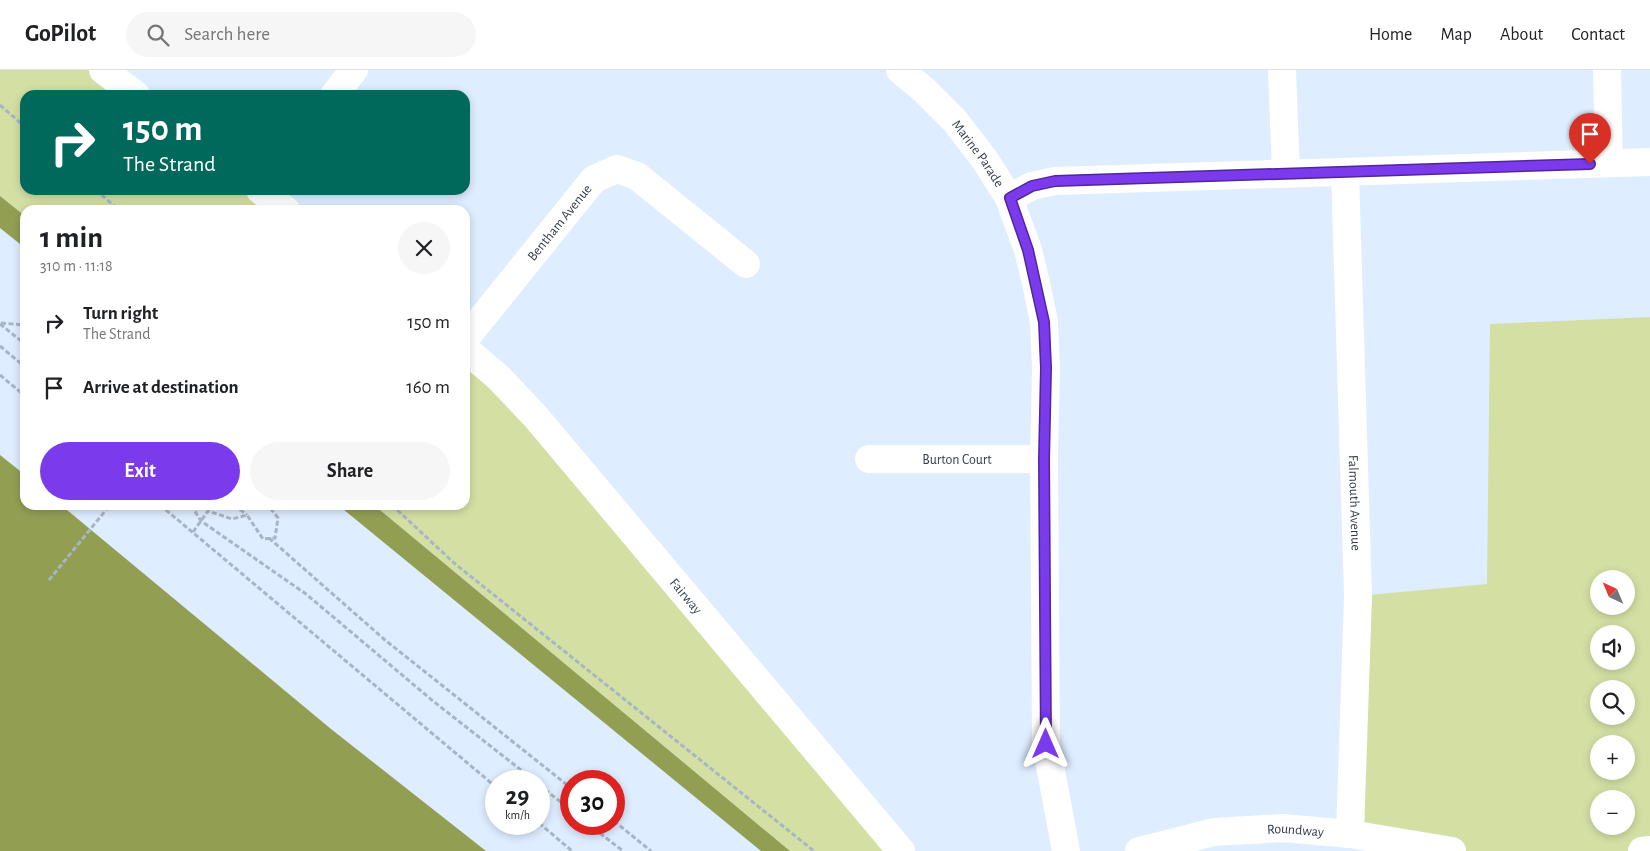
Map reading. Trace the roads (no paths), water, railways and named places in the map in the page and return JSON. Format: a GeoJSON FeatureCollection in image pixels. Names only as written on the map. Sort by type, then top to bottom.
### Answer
{"type":"FeatureCollection","features":[{"type":"Feature","properties":{"kind":"street"},"geometry":{"type":"LineString","coordinates":[[103,70],[129,90]]}},
{"type":"Feature","properties":{"kind":"street"},"geometry":{"type":"LineString","coordinates":[[338,90],[354,70]]}},
{"type":"Feature","properties":{"kind":"street","name":"Marine Parade"},"geometry":{"type":"LineString","coordinates":[[900,70],[924,90],[955,121],[985,160],[1010,198],[1028,250],[1044,322],[1046,368],[1044,459],[1046,744],[1066,851]]}},
{"type":"Feature","properties":{"kind":"street"},"geometry":{"type":"LineString","coordinates":[[1282,70],[1286,174]]}},
{"type":"Feature","properties":{"kind":"street"},"geometry":{"type":"LineString","coordinates":[[1607,70],[1609,163]]}},
{"type":"Feature","properties":{"kind":"street"},"geometry":{"type":"LineString","coordinates":[[1010,198],[1032,186],[1055,181],[1650,162]]}},
{"type":"Feature","properties":{"kind":"street","name":"Bentham Avenue"},"geometry":{"type":"LineString","coordinates":[[470,333],[594,179],[617,169],[637,176],[746,264]]}},
{"type":"Feature","properties":{"kind":"street","name":"Falmouth Avenue"},"geometry":{"type":"LineString","coordinates":[[1345,172],[1358,596],[1350,834]]}},
{"type":"Feature","properties":{"kind":"street"},"geometry":{"type":"LineString","coordinates":[[267,195],[280,205]]}},
{"type":"Feature","properties":{"kind":"street","name":"Fairway"},"geometry":{"type":"LineString","coordinates":[[470,353],[498,377],[535,416],[901,851]]}},
{"type":"Feature","properties":{"kind":"street","name":"Burton Court"},"geometry":{"type":"LineString","coordinates":[[869,459],[1044,459]]}},
{"type":"Feature","properties":{"kind":"street","name":"Roundway"},"geometry":{"type":"LineString","coordinates":[[1139,851],[1214,832],[1283,828],[1350,834],[1452,851]]}},
{"type":"Feature","properties":{"kind":"street"},"geometry":{"type":"LineString","coordinates":[[1642,851],[1650,850]]}}]}
